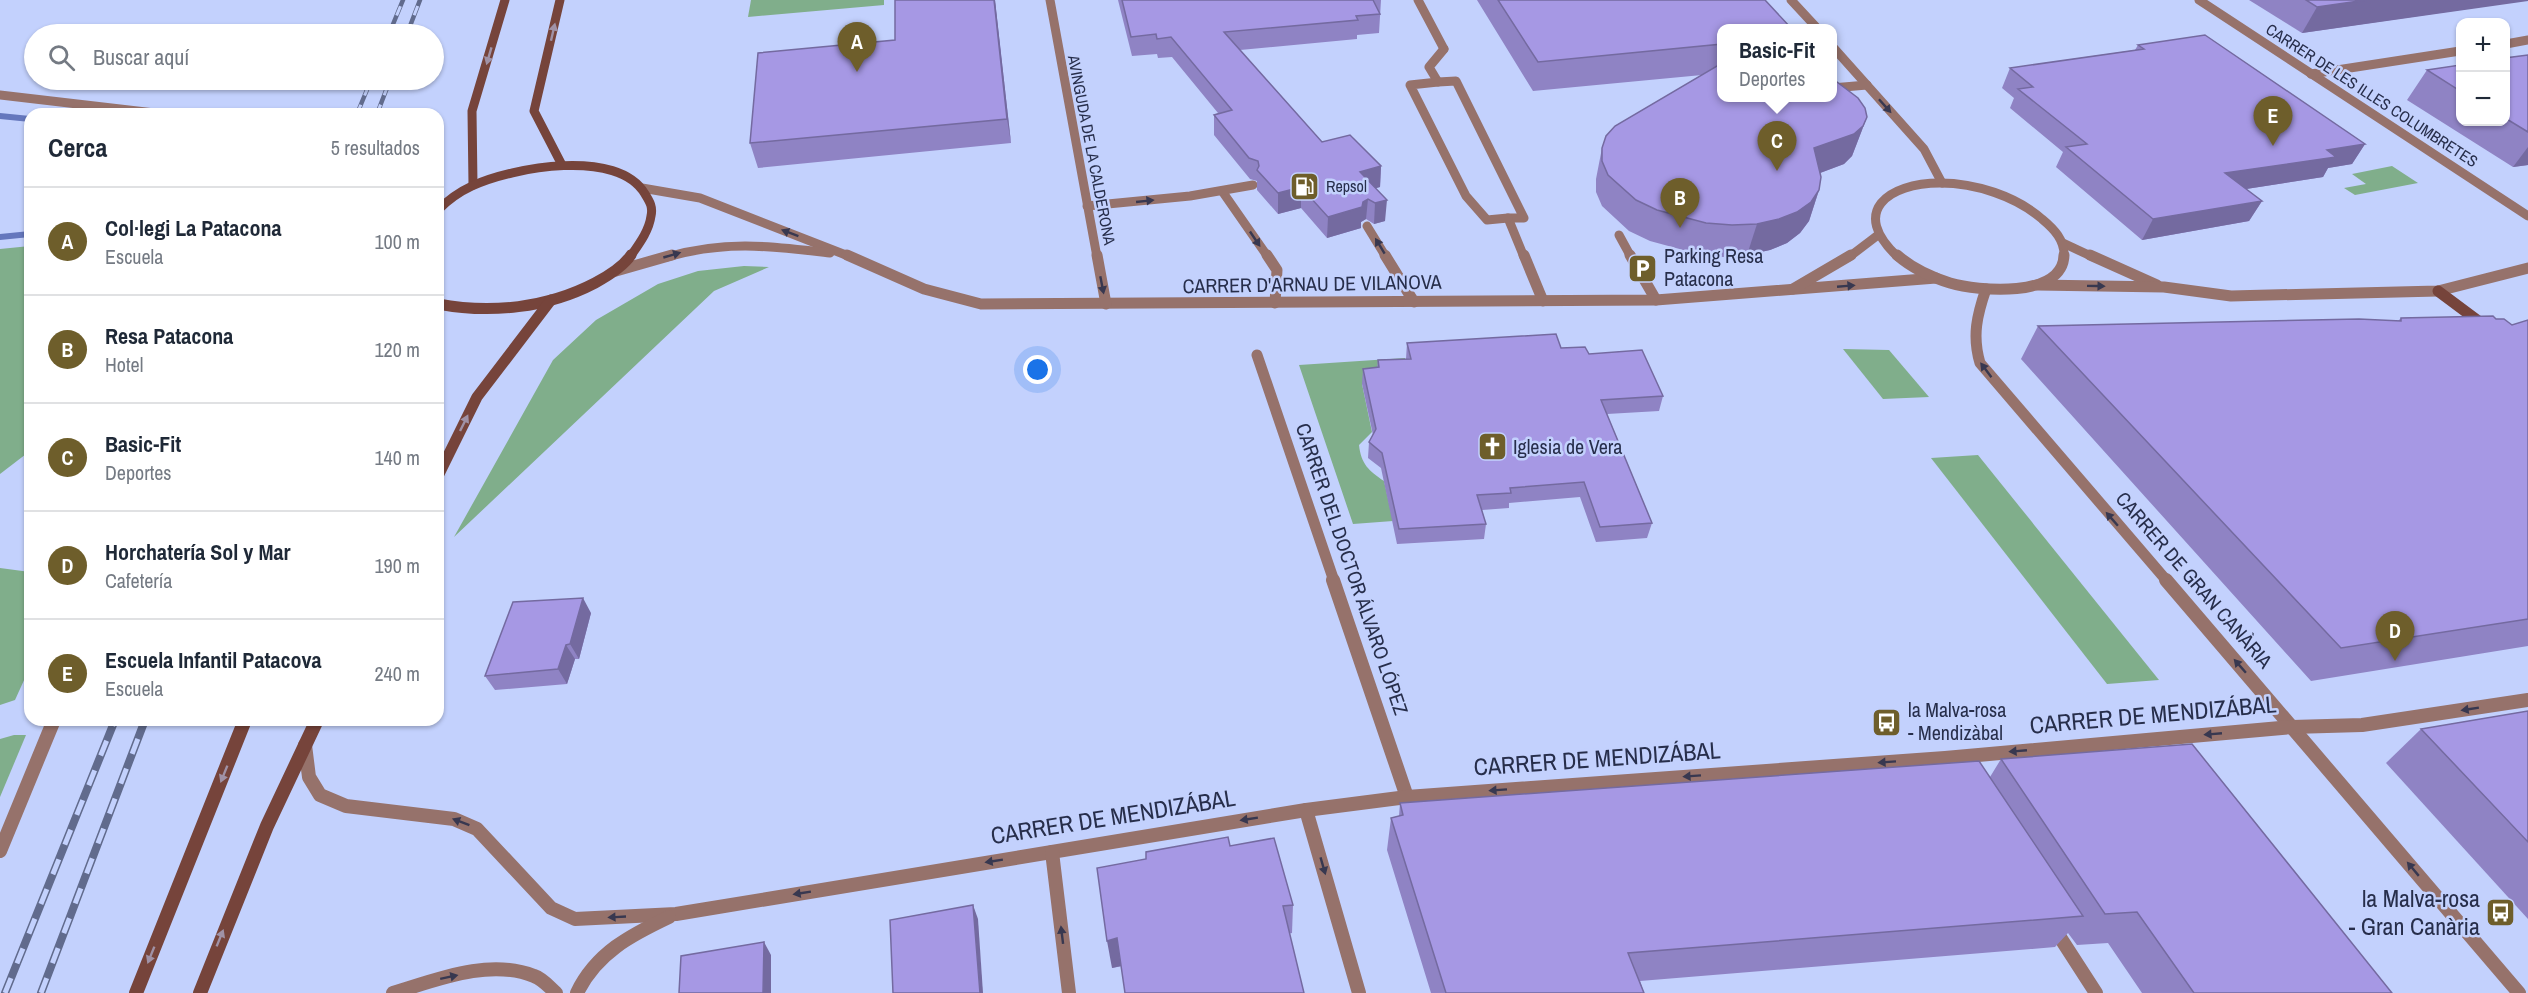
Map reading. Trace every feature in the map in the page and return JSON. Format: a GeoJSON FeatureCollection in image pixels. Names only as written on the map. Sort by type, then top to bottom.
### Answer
{"type":"FeatureCollection","features":[{"type":"Feature","properties":{"kind":"main road"},"geometry":{"type":"LineString","coordinates":[[473,185],[472,111],[505,0]]}},
{"type":"Feature","properties":{"kind":"main road"},"geometry":{"type":"LineString","coordinates":[[560,0],[534,111],[562,165]]}},
{"type":"Feature","properties":{"kind":"main road"},"geometry":{"type":"LineString","coordinates":[[444,206],[473,185],[533,168],[562,165],[606,169],[627,177],[642,188],[651,205],[651,223],[639,247],[616,272],[585,288],[551,300],[511,308],[473,310],[444,305]]}},
{"type":"Feature","properties":{"kind":"main road"},"geometry":{"type":"LineString","coordinates":[[2438,291],[2494,332]]}},
{"type":"Feature","properties":{"kind":"main road"},"geometry":{"type":"LineString","coordinates":[[444,464],[477,397],[551,300]]}},
{"type":"Feature","properties":{"kind":"main road"},"geometry":{"type":"LineString","coordinates":[[136,993],[243,726]]}},
{"type":"Feature","properties":{"kind":"main road"},"geometry":{"type":"LineString","coordinates":[[200,993],[267,826],[314,726]]}},
{"type":"Feature","properties":{"kind":"street","name":"AVINGUDA DE LA CALDERONA"},"geometry":{"type":"LineString","coordinates":[[1050,0],[1106,304]]}},
{"type":"Feature","properties":{"kind":"street"},"geometry":{"type":"LineString","coordinates":[[1418,0],[1444,49],[1429,67],[1438,82]]}},
{"type":"Feature","properties":{"kind":"street"},"geometry":{"type":"LineString","coordinates":[[1791,0],[1813,24]]}},
{"type":"Feature","properties":{"kind":"street","name":"CARRER DE LES ILLES COLUMBRETES"},"geometry":{"type":"LineString","coordinates":[[2199,0],[2528,216]]}},
{"type":"Feature","properties":{"kind":"street"},"geometry":{"type":"LineString","coordinates":[[2510,43],[2528,40]]}},
{"type":"Feature","properties":{"kind":"street"},"geometry":{"type":"LineString","coordinates":[[1837,51],[1924,149],[1942,183]]}},
{"type":"Feature","properties":{"kind":"street"},"geometry":{"type":"LineString","coordinates":[[2311,74],[2456,52]]}},
{"type":"Feature","properties":{"kind":"street"},"geometry":{"type":"LineString","coordinates":[[1456,81],[1524,218],[1487,220],[1466,196],[1410,85],[1438,82],[1456,81]]}},
{"type":"Feature","properties":{"kind":"street"},"geometry":{"type":"LineString","coordinates":[[1837,88],[1867,85]]}},
{"type":"Feature","properties":{"kind":"street"},"geometry":{"type":"LineString","coordinates":[[0,95],[112,108]]}},
{"type":"Feature","properties":{"kind":"street"},"geometry":{"type":"LineString","coordinates":[[2037,285],[2056,274],[2065,260],[2063,243],[2050,225],[2029,208],[2001,195],[1972,187],[1942,183],[1915,185],[1893,192],[1879,203],[1874,218],[1878,235],[1891,251],[1911,266],[1936,278],[1986,289],[2014,289],[2037,285],[2164,287],[2231,296],[2438,291],[2528,268]]}},
{"type":"Feature","properties":{"kind":"street"},"geometry":{"type":"LineString","coordinates":[[1087,206],[1191,196],[1253,185]]}},
{"type":"Feature","properties":{"kind":"street","name":"CARRER D'ARNAU DE VILANOVA"},"geometry":{"type":"LineString","coordinates":[[642,188],[700,198],[845,254],[924,289],[981,304],[1656,300],[1936,278]]}},
{"type":"Feature","properties":{"kind":"street"},"geometry":{"type":"LineString","coordinates":[[1222,190],[1276,270],[1275,303]]}},
{"type":"Feature","properties":{"kind":"street"},"geometry":{"type":"LineString","coordinates":[[1508,218],[1542,302]]}},
{"type":"Feature","properties":{"kind":"street"},"geometry":{"type":"LineString","coordinates":[[1367,226],[1414,302]]}},
{"type":"Feature","properties":{"kind":"street"},"geometry":{"type":"LineString","coordinates":[[1619,235],[1656,300]]}},
{"type":"Feature","properties":{"kind":"street","name":"CARRER D'ARNAU DE VILANOVA"},"geometry":{"type":"LineString","coordinates":[[1788,291],[1843,261],[1878,235]]}},
{"type":"Feature","properties":{"kind":"street"},"geometry":{"type":"LineString","coordinates":[[2063,243],[2164,287]]}},
{"type":"Feature","properties":{"kind":"street","name":"CARRER D'ARNAU DE VILANOVA"},"geometry":{"type":"LineString","coordinates":[[616,272],[690,250],[748,244],[845,254]]}},
{"type":"Feature","properties":{"kind":"street","name":"CARRER DE GRAN CANÀRIA"},"geometry":{"type":"LineString","coordinates":[[1986,289],[1973,328],[1974,345],[1980,363],[2519,993]]}},
{"type":"Feature","properties":{"kind":"street","name":"CARRER DEL DOCTOR ÁLVARO LÓPEZ"},"geometry":{"type":"LineString","coordinates":[[1257,354],[1407,797]]}},
{"type":"Feature","properties":{"kind":"street","name":"CARRER DE MENDIZÁBAL"},"geometry":{"type":"LineString","coordinates":[[305,745],[309,777],[320,795],[346,806],[454,819],[477,829],[551,908],[575,919],[676,914],[1306,810],[1407,797],[1945,758],[2292,727],[2362,725],[2526,702]]}},
{"type":"Feature","properties":{"kind":"street"},"geometry":{"type":"LineString","coordinates":[[0,851],[52,726]]}},
{"type":"Feature","properties":{"kind":"street"},"geometry":{"type":"LineString","coordinates":[[1945,758],[1958,777]]}},
{"type":"Feature","properties":{"kind":"street"},"geometry":{"type":"LineString","coordinates":[[1306,810],[1359,993]]}},
{"type":"Feature","properties":{"kind":"street"},"geometry":{"type":"LineString","coordinates":[[1052,852],[1069,993]]}},
{"type":"Feature","properties":{"kind":"street","name":"CARRER DE MENDIZÁBAL"},"geometry":{"type":"LineString","coordinates":[[577,993],[601,958],[628,937],[676,914]]}},
{"type":"Feature","properties":{"kind":"street"},"geometry":{"type":"LineString","coordinates":[[2046,915],[2096,993]]}},
{"type":"Feature","properties":{"kind":"street"},"geometry":{"type":"LineString","coordinates":[[393,993],[449,976],[508,969],[536,976],[556,993]]}},
{"type":"Feature","properties":{"kind":"green space"},"geometry":{"type":"Polygon","coordinates":[[[751,0],[884,0],[884,5],[748,17],[751,0]]]}},
{"type":"Feature","properties":{"kind":"green space"},"geometry":{"type":"Polygon","coordinates":[[[2392,166],[2418,183],[2355,195],[2344,188],[2366,184],[2352,174],[2392,166]]]}},
{"type":"Feature","properties":{"kind":"green space"},"geometry":{"type":"Polygon","coordinates":[[[24,247],[24,456],[0,474],[0,249],[24,247]]]}},
{"type":"Feature","properties":{"kind":"green space"},"geometry":{"type":"Polygon","coordinates":[[[744,266],[769,267],[714,291],[454,537],[553,360],[596,320],[658,284],[698,271],[744,266]]]}},
{"type":"Feature","properties":{"kind":"green space"},"geometry":{"type":"Polygon","coordinates":[[[1843,349],[1889,350],[1929,397],[1883,399],[1843,349]]]}},
{"type":"Feature","properties":{"kind":"green space"},"geometry":{"type":"Polygon","coordinates":[[[1405,358],[1412,380],[1362,384],[1372,432],[1359,445],[1360,452],[1367,466],[1384,481],[1393,521],[1353,524],[1299,365],[1405,358]]]}},
{"type":"Feature","properties":{"kind":"green space"},"geometry":{"type":"Polygon","coordinates":[[[1978,455],[2159,680],[2107,684],[1931,458],[1978,455]]]}},
{"type":"Feature","properties":{"kind":"green space"},"geometry":{"type":"Polygon","coordinates":[[[0,568],[24,571],[24,680],[15,700],[0,705],[0,568]]]}},
{"type":"Feature","properties":{"kind":"green space"},"geometry":{"type":"Polygon","coordinates":[[[14,735],[26,735],[0,797],[0,739],[14,735]]]}},
{"type":"Feature","properties":{"kind":"building"},"geometry":{"type":"Polygon","coordinates":[[[895,0],[994,0],[1007,119],[750,143],[758,53],[895,40],[895,0]]]}},
{"type":"Feature","properties":{"kind":"building"},"geometry":{"type":"Polygon","coordinates":[[[1122,0],[1373,0],[1380,14],[1356,16],[1358,20],[1224,32],[1322,142],[1350,135],[1381,166],[1360,172],[1387,200],[1375,203],[1368,199],[1363,202],[1362,207],[1328,217],[1301,187],[1278,193],[1257,170],[1258,161],[1249,158],[1214,115],[1232,110],[1171,37],[1157,39],[1156,34],[1131,37],[1122,0]]]}},
{"type":"Feature","properties":{"kind":"building"},"geometry":{"type":"Polygon","coordinates":[[[1498,0],[1765,0],[1787,24],[1717,24],[1717,44],[1538,62],[1498,0]]]}},
{"type":"Feature","properties":{"kind":"building"},"geometry":{"type":"Polygon","coordinates":[[[2306,0],[2366,0],[2317,7],[2306,0]]]}},
{"type":"Feature","properties":{"kind":"building"},"geometry":{"type":"Polygon","coordinates":[[[2205,35],[2365,144],[2327,150],[2336,157],[2225,173],[2262,201],[2153,219],[2066,147],[2087,144],[2018,89],[2033,87],[2010,68],[2144,49],[2138,45],[2205,35]]]}},
{"type":"Feature","properties":{"kind":"building"},"geometry":{"type":"Polygon","coordinates":[[[2528,55],[2528,132],[2510,121],[2510,57],[2528,55]]]}},
{"type":"Feature","properties":{"kind":"building"},"geometry":{"type":"Polygon","coordinates":[[[1717,66],[1717,102],[1837,102],[1837,82],[1858,98],[1865,108],[1867,117],[1863,126],[1854,134],[1814,148],[1821,177],[1819,190],[1811,202],[1797,212],[1779,219],[1757,224],[1732,225],[1706,223],[1657,210],[1636,200],[1608,175],[1602,161],[1602,148],[1606,136],[1615,126],[1717,66]]]}},
{"type":"Feature","properties":{"kind":"building"},"geometry":{"type":"Polygon","coordinates":[[[2456,66],[2456,88],[2427,70],[2456,66]]]}},
{"type":"Feature","properties":{"kind":"building"},"geometry":{"type":"Polygon","coordinates":[[[2493,316],[2496,319],[2504,319],[2512,325],[2528,320],[2528,619],[2341,648],[2038,326],[2359,319],[2401,321],[2401,318],[2493,316]]]}},
{"type":"Feature","properties":{"kind":"building","name":"Iglesia de Vera"},"geometry":{"type":"Polygon","coordinates":[[[1556,334],[1561,348],[1585,347],[1589,354],[1642,350],[1663,396],[1601,400],[1652,523],[1600,527],[1584,482],[1510,488],[1511,493],[1477,495],[1486,524],[1399,529],[1382,453],[1369,442],[1376,429],[1363,369],[1379,367],[1378,360],[1411,359],[1407,343],[1556,334]]]}},
{"type":"Feature","properties":{"kind":"building"},"geometry":{"type":"Polygon","coordinates":[[[583,598],[570,644],[566,645],[558,669],[485,676],[513,602],[583,598]]]}},
{"type":"Feature","properties":{"kind":"building"},"geometry":{"type":"Polygon","coordinates":[[[2528,711],[2528,842],[2421,729],[2528,711]]]}},
{"type":"Feature","properties":{"kind":"building"},"geometry":{"type":"Polygon","coordinates":[[[2192,744],[2392,993],[2194,993],[2137,912],[2105,914],[2001,759],[2192,744]]]}},
{"type":"Feature","properties":{"kind":"building"},"geometry":{"type":"Polygon","coordinates":[[[1979,761],[2083,916],[1628,953],[1644,993],[1446,993],[1391,818],[1403,815],[1400,803],[1979,761]]]}},
{"type":"Feature","properties":{"kind":"building"},"geometry":{"type":"Polygon","coordinates":[[[1228,837],[1230,846],[1274,838],[1293,905],[1283,906],[1304,993],[1125,993],[1117,938],[1107,941],[1097,868],[1146,859],[1146,852],[1228,837]]]}},
{"type":"Feature","properties":{"kind":"building"},"geometry":{"type":"Polygon","coordinates":[[[973,905],[980,993],[893,993],[890,920],[973,905]]]}},
{"type":"Feature","properties":{"kind":"building"},"geometry":{"type":"Polygon","coordinates":[[[764,942],[763,993],[679,993],[681,956],[764,942]]]}},
{"type":"Feature","properties":{"kind":"waterway"},"geometry":{"type":"LineString","coordinates":[[0,116],[24,118]]}},
{"type":"Feature","properties":{"kind":"waterway"},"geometry":{"type":"LineString","coordinates":[[0,237],[24,235]]}},
{"type":"Feature","properties":{"kind":"railway"},"geometry":{"type":"LineString","coordinates":[[393,24],[403,0]]}},
{"type":"Feature","properties":{"kind":"railway"},"geometry":{"type":"LineString","coordinates":[[411,24],[420,0]]}},
{"type":"Feature","properties":{"kind":"railway"},"geometry":{"type":"LineString","coordinates":[[359,108],[367,90]]}},
{"type":"Feature","properties":{"kind":"railway"},"geometry":{"type":"LineString","coordinates":[[379,108],[386,90]]}},
{"type":"Feature","properties":{"kind":"railway"},"geometry":{"type":"LineString","coordinates":[[5,993],[113,726]]}},
{"type":"Feature","properties":{"kind":"railway"},"geometry":{"type":"LineString","coordinates":[[41,993],[143,726]]}},
{"type":"Feature","properties":{"kind":"place","name":"Col·legi La Patacona"},"geometry":{"type":"Point","coordinates":[857,72]}},
{"type":"Feature","properties":{"kind":"place","name":"Escuela Infantil Patacova"},"geometry":{"type":"Point","coordinates":[2273,146]}},
{"type":"Feature","properties":{"kind":"place","name":"Basic-Fit"},"geometry":{"type":"Point","coordinates":[1777,171]}},
{"type":"Feature","properties":{"kind":"place","name":"Repsol"},"geometry":{"type":"Point","coordinates":[1305,186]}},
{"type":"Feature","properties":{"kind":"place","name":"Resa Patacona"},"geometry":{"type":"Point","coordinates":[1680,228]}},
{"type":"Feature","properties":{"kind":"place","name":"Parking Resa Patacona"},"geometry":{"type":"Point","coordinates":[1643,268]}},
{"type":"Feature","properties":{"kind":"place","name":"Iglesia de Vera"},"geometry":{"type":"Point","coordinates":[1492,447]}},
{"type":"Feature","properties":{"kind":"place","name":"Horchatería Sol y Mar"},"geometry":{"type":"Point","coordinates":[2395,661]}},
{"type":"Feature","properties":{"kind":"place","name":"la Malva-rosa - Mendizàbal"},"geometry":{"type":"Point","coordinates":[1887,722]}},
{"type":"Feature","properties":{"kind":"place","name":"la Malva-rosa - Gran Canària"},"geometry":{"type":"Point","coordinates":[2501,913]}}]}
